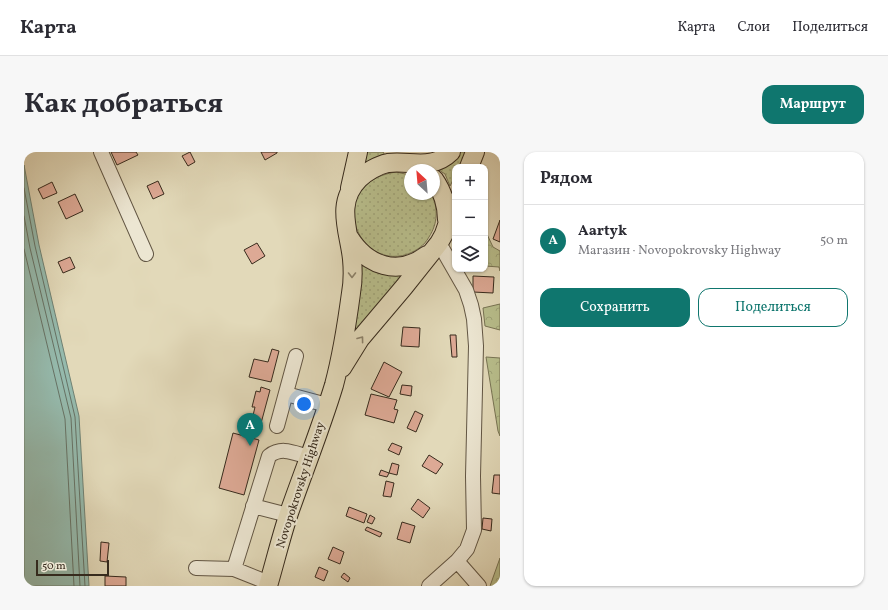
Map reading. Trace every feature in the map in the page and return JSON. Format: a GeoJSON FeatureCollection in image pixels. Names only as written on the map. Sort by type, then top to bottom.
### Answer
{"type":"FeatureCollection","features":[{"type":"Feature","properties":{"kind":"main road"},"geometry":{"type":"LineString","coordinates":[[334,384],[345,335],[352,290],[352,260],[345,223],[345,208],[355,172],[358,152]]}},
{"type":"Feature","properties":{"kind":"main road"},"geometry":{"type":"LineString","coordinates":[[390,152],[410,164]]}},
{"type":"Feature","properties":{"kind":"main road"},"geometry":{"type":"LineString","coordinates":[[427,164],[437,161],[451,152]]}},
{"type":"Feature","properties":{"kind":"main road"},"geometry":{"type":"LineString","coordinates":[[470,164],[475,152]]}},
{"type":"Feature","properties":{"kind":"main road"},"geometry":{"type":"LineString","coordinates":[[349,194],[359,179],[373,169],[387,163],[404,165]]}},
{"type":"Feature","properties":{"kind":"main road"},"geometry":{"type":"LineString","coordinates":[[440,190],[447,207],[447,223]]}},
{"type":"Feature","properties":{"kind":"main road"},"geometry":{"type":"LineString","coordinates":[[334,384],[346,360],[360,339],[435,248],[444,234],[452,210]]}},
{"type":"Feature","properties":{"kind":"main road"},"geometry":{"type":"LineString","coordinates":[[345,223],[349,236],[356,248],[367,258],[379,264],[393,267],[407,265],[420,260],[435,248]]}},
{"type":"Feature","properties":{"kind":"main road","name":"Novopokrovsky Highway"},"geometry":{"type":"LineString","coordinates":[[269,585],[288,515],[334,384]]}},
{"type":"Feature","properties":{"kind":"street"},"geometry":{"type":"LineString","coordinates":[[101,152],[146,254]]}},
{"type":"Feature","properties":{"kind":"street"},"geometry":{"type":"LineString","coordinates":[[428,586],[457,561],[467,549],[474,530],[473,476],[476,346],[474,319],[472,305],[466,290],[435,248]]}},
{"type":"Feature","properties":{"kind":"street"},"geometry":{"type":"LineString","coordinates":[[277,426],[296,356]]}},
{"type":"Feature","properties":{"kind":"street"},"geometry":{"type":"LineString","coordinates":[[286,394],[327,405]]}},
{"type":"Feature","properties":{"kind":"street"},"geometry":{"type":"LineString","coordinates":[[234,569],[269,456],[276,451],[283,450],[309,457]]}},
{"type":"Feature","properties":{"kind":"street"},"geometry":{"type":"LineString","coordinates":[[253,506],[288,515]]}},
{"type":"Feature","properties":{"kind":"street"},"geometry":{"type":"LineString","coordinates":[[457,561],[479,586]]}},
{"type":"Feature","properties":{"kind":"street"},"geometry":{"type":"LineString","coordinates":[[196,568],[234,569],[269,585]]}},
{"type":"Feature","properties":{"kind":"green space"},"geometry":{"type":"Polygon","coordinates":[[[360,152],[383,152],[386,157],[370,160],[358,169],[360,152]]]}},
{"type":"Feature","properties":{"kind":"green space"},"geometry":{"type":"Polygon","coordinates":[[[452,152],[468,152],[462,164],[452,164],[452,182],[450,186],[445,174],[440,171],[440,164],[452,152]]]}},
{"type":"Feature","properties":{"kind":"green space"},"geometry":{"type":"Polygon","coordinates":[[[396,172],[404,174],[404,200],[434,200],[436,211],[434,226],[432,232],[423,245],[408,254],[390,256],[374,250],[362,239],[355,224],[354,208],[360,192],[373,179],[396,172]]]}},
{"type":"Feature","properties":{"kind":"green space"},"geometry":{"type":"Polygon","coordinates":[[[488,236],[493,247],[500,251],[500,271],[499,267],[488,266],[488,236]]]}},
{"type":"Feature","properties":{"kind":"green space"},"geometry":{"type":"Polygon","coordinates":[[[351,252],[411,269],[347,349],[351,252]]]}},
{"type":"Feature","properties":{"kind":"green space"},"geometry":{"type":"Polygon","coordinates":[[[500,304],[500,330],[485,326],[483,308],[500,304]]]}},
{"type":"Feature","properties":{"kind":"green space"},"geometry":{"type":"Polygon","coordinates":[[[486,357],[500,358],[500,436],[498,431],[486,357]]]}},
{"type":"Feature","properties":{"kind":"green space"},"geometry":{"type":"Polygon","coordinates":[[[500,558],[500,586],[490,586],[500,558]]]}},
{"type":"Feature","properties":{"kind":"water"},"geometry":{"type":"Polygon","coordinates":[[[24,165],[39,245],[79,416],[89,586],[24,586],[24,165]]]}},
{"type":"Feature","properties":{"kind":"building"},"geometry":{"type":"Polygon","coordinates":[[[111,152],[136,152],[138,155],[117,165],[111,152]]]}},
{"type":"Feature","properties":{"kind":"building"},"geometry":{"type":"Polygon","coordinates":[[[190,152],[195,162],[188,166],[182,156],[190,152]]]}},
{"type":"Feature","properties":{"kind":"building"},"geometry":{"type":"Polygon","coordinates":[[[261,152],[277,152],[277,153],[265,160],[261,152]]]}},
{"type":"Feature","properties":{"kind":"building"},"geometry":{"type":"Polygon","coordinates":[[[158,181],[164,194],[153,199],[147,186],[158,181]]]}},
{"type":"Feature","properties":{"kind":"building"},"geometry":{"type":"Polygon","coordinates":[[[52,182],[57,193],[43,199],[38,189],[52,182]]]}},
{"type":"Feature","properties":{"kind":"building"},"geometry":{"type":"Polygon","coordinates":[[[75,194],[83,211],[66,219],[58,202],[75,194]]]}},
{"type":"Feature","properties":{"kind":"building"},"geometry":{"type":"Polygon","coordinates":[[[500,220],[500,242],[493,239],[500,220]]]}},
{"type":"Feature","properties":{"kind":"building"},"geometry":{"type":"Polygon","coordinates":[[[257,243],[265,256],[252,264],[244,250],[257,243]]]}},
{"type":"Feature","properties":{"kind":"building"},"geometry":{"type":"Polygon","coordinates":[[[70,257],[75,268],[63,273],[58,262],[70,257]]]}},
{"type":"Feature","properties":{"kind":"building"},"geometry":{"type":"Polygon","coordinates":[[[473,276],[494,277],[493,293],[473,292],[473,276]]]}},
{"type":"Feature","properties":{"kind":"building"},"geometry":{"type":"Polygon","coordinates":[[[403,327],[420,328],[419,347],[401,346],[403,327]]]}},
{"type":"Feature","properties":{"kind":"building"},"geometry":{"type":"Polygon","coordinates":[[[450,335],[456,335],[457,357],[452,357],[450,335]]]}},
{"type":"Feature","properties":{"kind":"building"},"geometry":{"type":"Polygon","coordinates":[[[272,349],[279,351],[271,382],[249,377],[254,359],[268,362],[272,349]]]}},
{"type":"Feature","properties":{"kind":"building"},"geometry":{"type":"Polygon","coordinates":[[[384,362],[402,372],[389,397],[371,389],[384,362]]]}},
{"type":"Feature","properties":{"kind":"building"},"geometry":{"type":"Polygon","coordinates":[[[402,385],[412,386],[411,396],[400,394],[402,385]]]}},
{"type":"Feature","properties":{"kind":"building"},"geometry":{"type":"Polygon","coordinates":[[[261,387],[270,390],[260,427],[251,424],[255,407],[252,407],[256,391],[260,392],[261,387]]]}},
{"type":"Feature","properties":{"kind":"building"},"geometry":{"type":"Polygon","coordinates":[[[371,394],[397,400],[394,409],[398,410],[394,423],[365,415],[371,394]]]}},
{"type":"Feature","properties":{"kind":"building"},"geometry":{"type":"Polygon","coordinates":[[[415,411],[423,415],[416,432],[407,428],[415,411]]]}},
{"type":"Feature","properties":{"kind":"building"},"geometry":{"type":"Polygon","coordinates":[[[233,433],[259,440],[244,495],[219,488],[233,433]]]}},
{"type":"Feature","properties":{"kind":"building"},"geometry":{"type":"Polygon","coordinates":[[[392,443],[402,447],[399,455],[388,450],[392,443]]]}},
{"type":"Feature","properties":{"kind":"building"},"geometry":{"type":"Polygon","coordinates":[[[429,455],[443,464],[436,474],[422,466],[429,455]]]}},
{"type":"Feature","properties":{"kind":"building"},"geometry":{"type":"Polygon","coordinates":[[[392,463],[399,465],[397,475],[389,473],[392,463]]]}},
{"type":"Feature","properties":{"kind":"building"},"geometry":{"type":"Polygon","coordinates":[[[381,470],[389,473],[387,477],[379,475],[381,470]]]}},
{"type":"Feature","properties":{"kind":"building"},"geometry":{"type":"Polygon","coordinates":[[[494,475],[500,475],[500,494],[492,493],[494,475]]]}},
{"type":"Feature","properties":{"kind":"building"},"geometry":{"type":"Polygon","coordinates":[[[386,481],[394,483],[391,497],[383,496],[386,481]]]}},
{"type":"Feature","properties":{"kind":"building"},"geometry":{"type":"Polygon","coordinates":[[[418,499],[430,508],[423,518],[411,509],[418,499]]]}},
{"type":"Feature","properties":{"kind":"building"},"geometry":{"type":"Polygon","coordinates":[[[349,507],[367,514],[364,523],[346,516],[349,507]]]}},
{"type":"Feature","properties":{"kind":"building"},"geometry":{"type":"Polygon","coordinates":[[[370,515],[375,518],[372,524],[367,522],[370,515]]]}},
{"type":"Feature","properties":{"kind":"building"},"geometry":{"type":"Polygon","coordinates":[[[483,518],[492,519],[491,531],[482,529],[483,518]]]}},
{"type":"Feature","properties":{"kind":"building"},"geometry":{"type":"Polygon","coordinates":[[[402,522],[415,526],[410,543],[397,539],[402,522]]]}},
{"type":"Feature","properties":{"kind":"building"},"geometry":{"type":"Polygon","coordinates":[[[367,527],[382,533],[380,537],[365,530],[367,527]]]}},
{"type":"Feature","properties":{"kind":"building"},"geometry":{"type":"Polygon","coordinates":[[[101,542],[109,543],[107,562],[100,561],[101,542]]]}},
{"type":"Feature","properties":{"kind":"building"},"geometry":{"type":"Polygon","coordinates":[[[333,547],[344,552],[340,564],[328,559],[333,547]]]}},
{"type":"Feature","properties":{"kind":"building"},"geometry":{"type":"Polygon","coordinates":[[[319,567],[328,571],[324,581],[315,577],[319,567]]]}},
{"type":"Feature","properties":{"kind":"building"},"geometry":{"type":"Polygon","coordinates":[[[344,573],[350,578],[348,582],[341,577],[344,573]]]}},
{"type":"Feature","properties":{"kind":"building"},"geometry":{"type":"Polygon","coordinates":[[[105,576],[126,577],[126,586],[105,586],[105,576]]]}},
{"type":"Feature","properties":{"kind":"place","name":"Aartyk"},"geometry":{"type":"Point","coordinates":[250,446]}}]}
